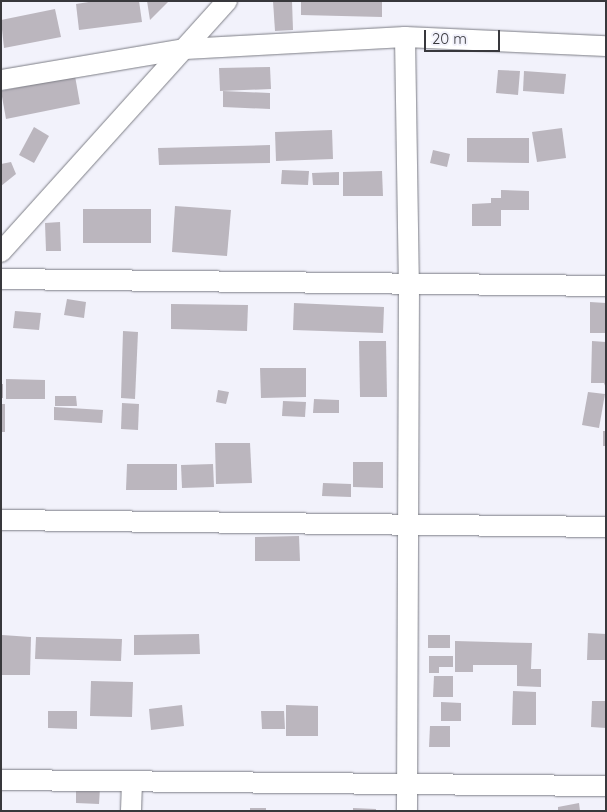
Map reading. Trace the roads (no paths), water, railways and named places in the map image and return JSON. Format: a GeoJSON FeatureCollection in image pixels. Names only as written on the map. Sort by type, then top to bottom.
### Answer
{"type":"FeatureCollection","features":[{"type":"Feature","properties":{"kind":"street"},"geometry":{"type":"LineString","coordinates":[[1,252],[185,49],[226,1]]}},
{"type":"Feature","properties":{"kind":"street"},"geometry":{"type":"LineString","coordinates":[[405,37],[409,284],[407,811]]}},
{"type":"Feature","properties":{"kind":"street"},"geometry":{"type":"LineString","coordinates":[[1,80],[185,49],[405,37],[606,46]]}},
{"type":"Feature","properties":{"kind":"street"},"geometry":{"type":"LineString","coordinates":[[1,279],[606,286]]}},
{"type":"Feature","properties":{"kind":"street"},"geometry":{"type":"LineString","coordinates":[[1,520],[606,527]]}},
{"type":"Feature","properties":{"kind":"street"},"geometry":{"type":"LineString","coordinates":[[1,780],[606,786]]}},
{"type":"Feature","properties":{"kind":"street"},"geometry":{"type":"LineString","coordinates":[[131,811],[132,782]]}}]}
